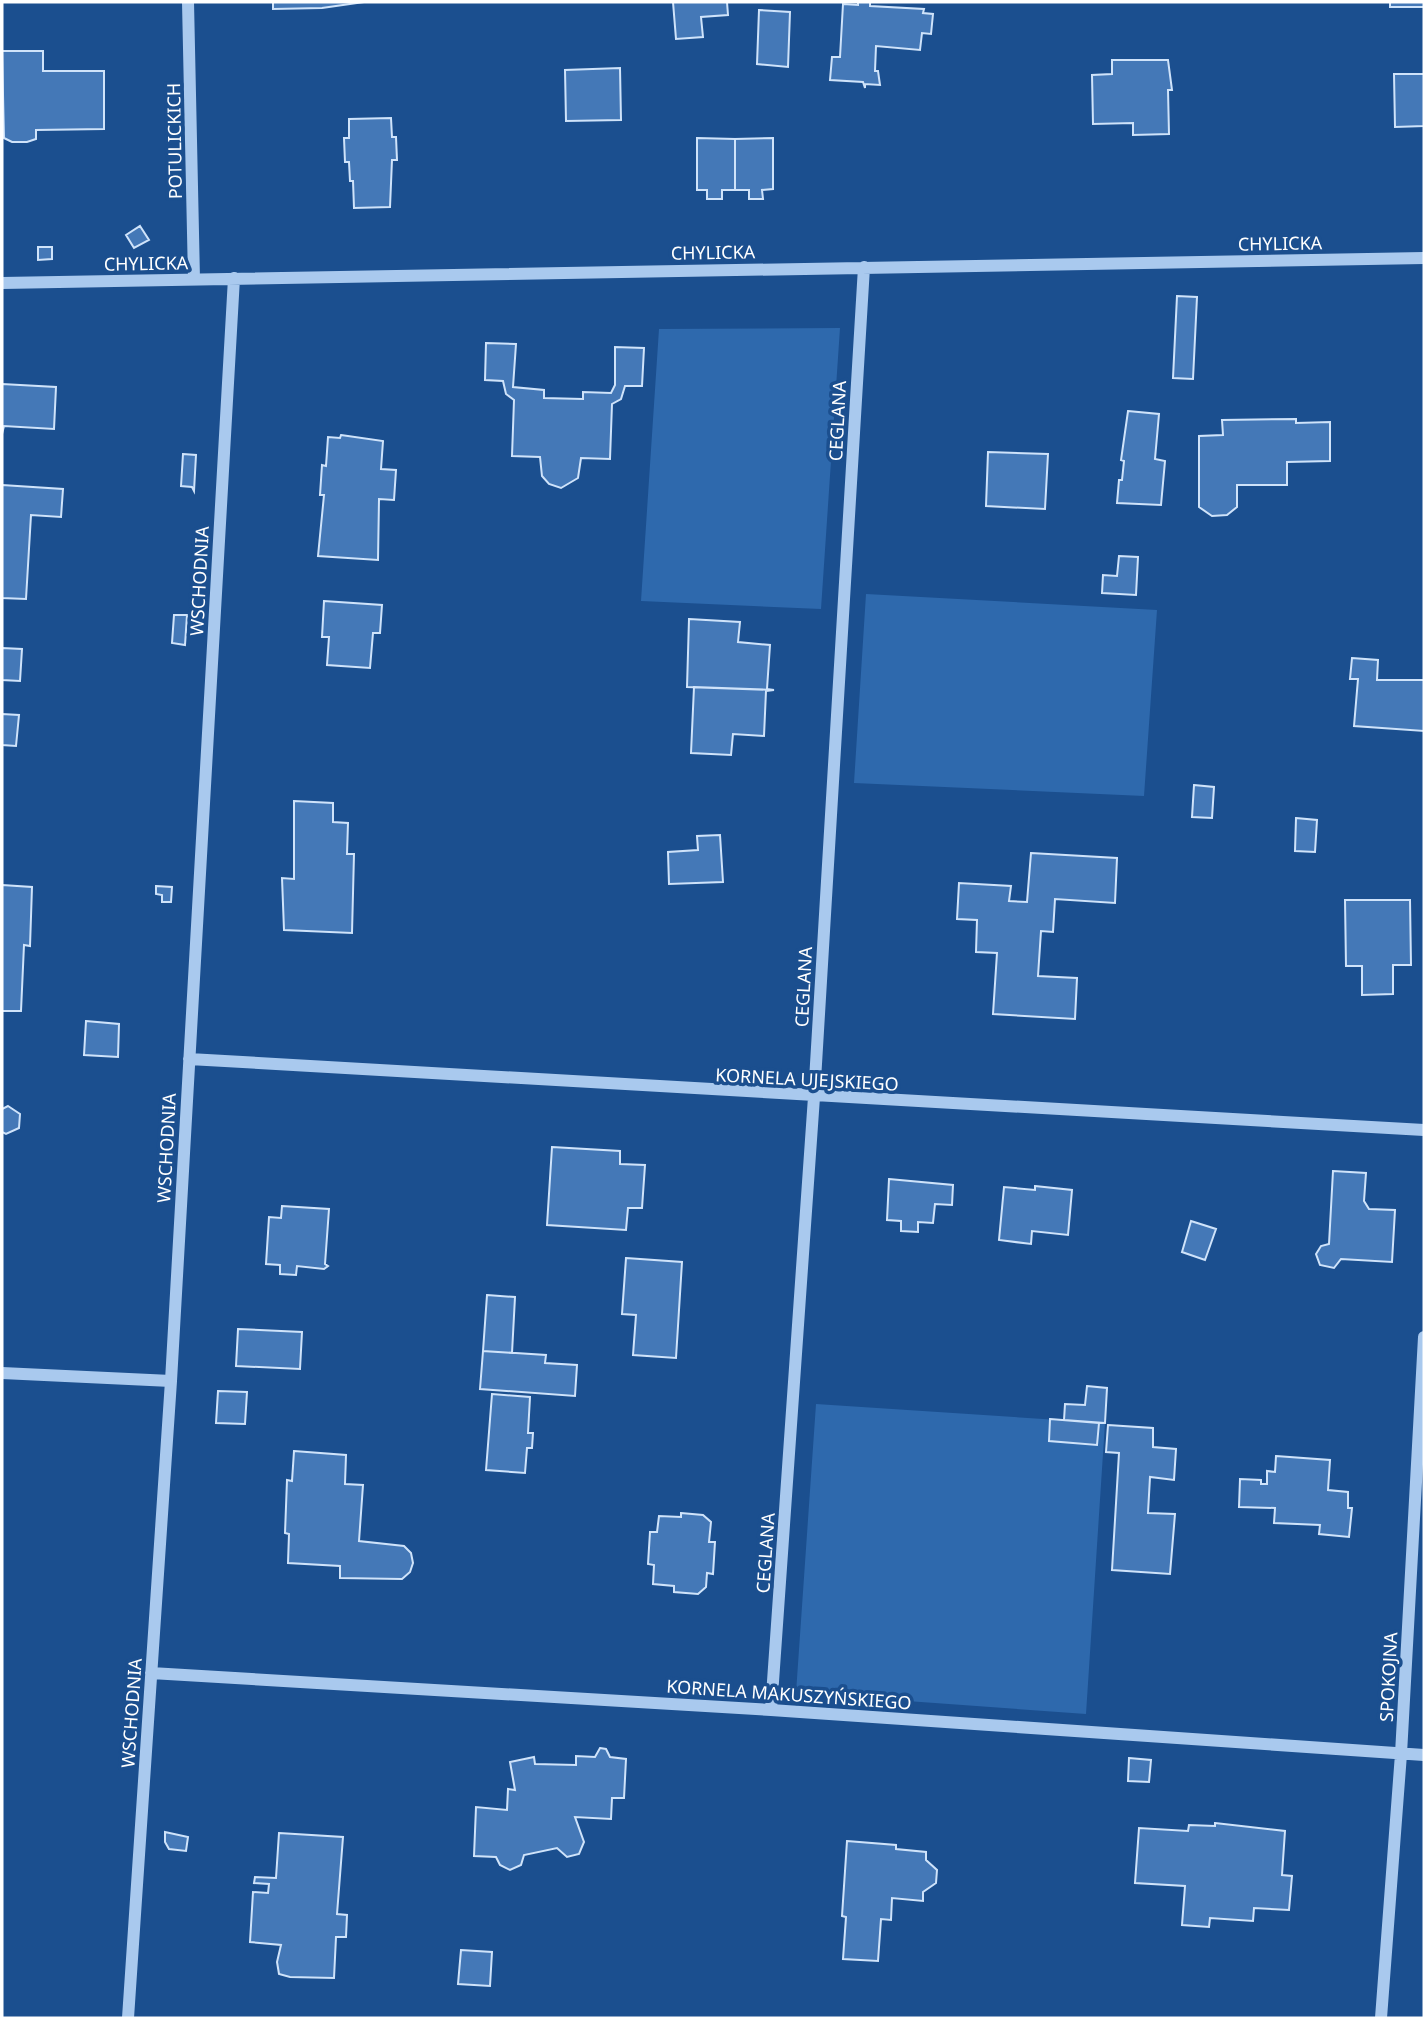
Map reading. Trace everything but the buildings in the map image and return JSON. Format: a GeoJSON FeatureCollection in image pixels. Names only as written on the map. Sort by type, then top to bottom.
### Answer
{"type":"FeatureCollection","features":[{"type":"Feature","properties":{"kind":"street","name":"POTULICKICH"},"geometry":{"type":"LineString","coordinates":[[188,2],[194,279]]}},
{"type":"Feature","properties":{"kind":"street","name":"CHYLICKA"},"geometry":{"type":"LineString","coordinates":[[2,283],[1424,258]]}},
{"type":"Feature","properties":{"kind":"street","name":"CEGLANA"},"geometry":{"type":"LineString","coordinates":[[771,1710],[814,1097],[864,267]]}},
{"type":"Feature","properties":{"kind":"street","name":"WSCHODNIA"},"geometry":{"type":"LineString","coordinates":[[128,2018],[171,1381],[234,278]]}},
{"type":"Feature","properties":{"kind":"street","name":"KORNELA UJEJSKIEGO"},"geometry":{"type":"LineString","coordinates":[[188,1059],[1424,1130]]}},
{"type":"Feature","properties":{"kind":"street","name":"SPOKOJNA"},"geometry":{"type":"LineString","coordinates":[[1381,2018],[1401,1754],[1424,1337]]}},
{"type":"Feature","properties":{"kind":"street"},"geometry":{"type":"LineString","coordinates":[[2,1373],[171,1381]]}},
{"type":"Feature","properties":{"kind":"street","name":"KORNELA MAKUSZYŃSKIEGO"},"geometry":{"type":"LineString","coordinates":[[151,1673],[771,1710],[1424,1755]]}},
{"type":"Feature","properties":{"kind":"shaded area"},"geometry":{"type":"Polygon","coordinates":[[[840,328],[821,609],[641,601],[659,329],[840,328]]]}},
{"type":"Feature","properties":{"kind":"shaded area"},"geometry":{"type":"Polygon","coordinates":[[[866,594],[1157,610],[1144,796],[854,783],[866,594]]]}},
{"type":"Feature","properties":{"kind":"shaded area"},"geometry":{"type":"Polygon","coordinates":[[[816,1404],[1105,1423],[1086,1714],[796,1693],[816,1404]]]}}]}
